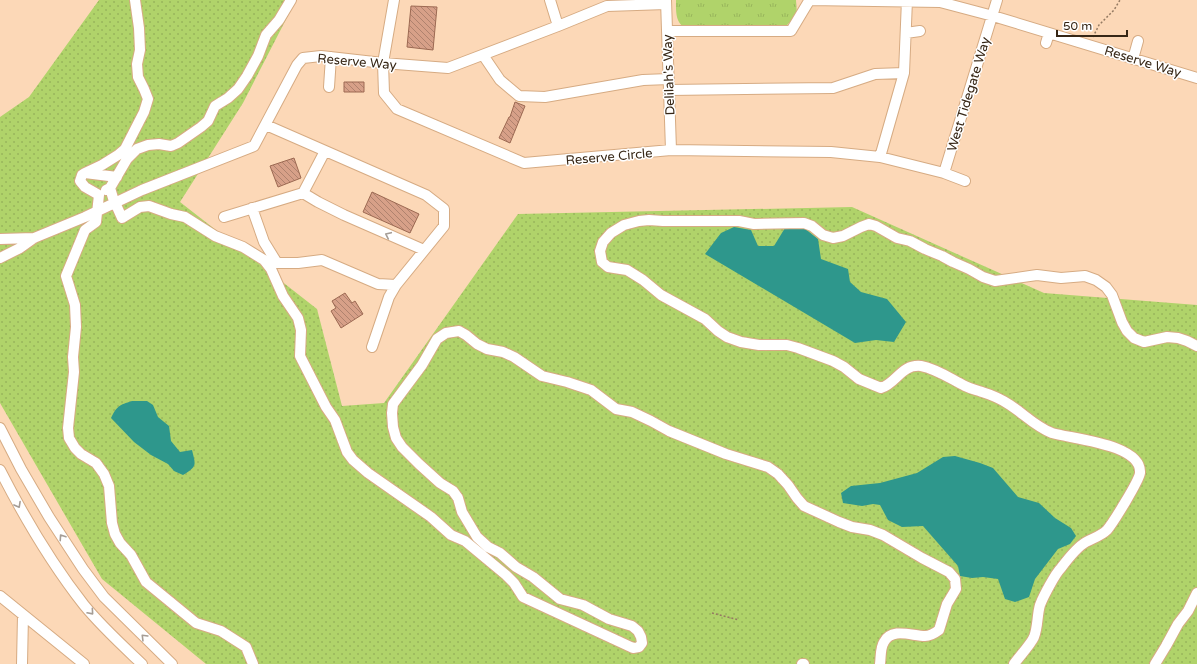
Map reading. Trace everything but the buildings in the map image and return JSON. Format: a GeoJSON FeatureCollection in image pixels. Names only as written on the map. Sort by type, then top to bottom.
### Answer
{"type":"FeatureCollection","features":[{"type":"Feature","properties":{"kind":"street"},"geometry":{"type":"LineString","coordinates":[[99,195],[85,187],[80,181],[82,175],[102,165],[125,149],[144,112],[148,99],[138,77],[137,64],[140,50],[140,36],[135,0]]}},
{"type":"Feature","properties":{"kind":"street"},"geometry":{"type":"LineString","coordinates":[[99,195],[110,188],[127,159],[137,149],[148,145],[159,144],[171,146],[178,143],[201,127],[208,120],[215,106],[228,98],[241,85],[258,56],[266,35],[279,20],[291,0]]}},
{"type":"Feature","properties":{"kind":"street","name":"Reserve Circle"},"geometry":{"type":"LineString","coordinates":[[394,0],[384,63],[384,93],[397,109],[524,163],[671,150],[831,152],[880,157],[944,173],[965,181]]}},
{"type":"Feature","properties":{"kind":"street"},"geometry":{"type":"LineString","coordinates":[[550,0],[558,26]]}},
{"type":"Feature","properties":{"kind":"street"},"geometry":{"type":"LineString","coordinates":[[667,31],[791,31],[809,0]]}},
{"type":"Feature","properties":{"kind":"street","name":"Reserve Way"},"geometry":{"type":"LineString","coordinates":[[809,0],[940,2],[992,16],[1039,26],[1049,34],[1133,59],[1184,69],[1197,78]]}},
{"type":"Feature","properties":{"kind":"street","name":"West Tidegate Way"},"geometry":{"type":"LineString","coordinates":[[944,173],[997,0]]}},
{"type":"Feature","properties":{"kind":"street"},"geometry":{"type":"LineString","coordinates":[[880,157],[904,73],[907,1]]}},
{"type":"Feature","properties":{"kind":"street","name":"Reserve Way"},"geometry":{"type":"LineString","coordinates":[[0,258],[20,248],[34,238],[142,190],[254,146],[297,65],[303,58],[321,56],[448,68],[558,26],[607,3],[666,2]]}},
{"type":"Feature","properties":{"kind":"street","name":"Delilah's Way"},"geometry":{"type":"LineString","coordinates":[[666,2],[671,150]]}},
{"type":"Feature","properties":{"kind":"street"},"geometry":{"type":"LineString","coordinates":[[906,33],[920,31]]}},
{"type":"Feature","properties":{"kind":"street"},"geometry":{"type":"LineString","coordinates":[[1046,44],[1049,34]]}},
{"type":"Feature","properties":{"kind":"street"},"geometry":{"type":"LineString","coordinates":[[1133,59],[1138,41]]}},
{"type":"Feature","properties":{"kind":"street"},"geometry":{"type":"LineString","coordinates":[[483,55],[500,80],[519,96],[545,96],[643,80],[669,79]]}},
{"type":"Feature","properties":{"kind":"street"},"geometry":{"type":"LineString","coordinates":[[329,87],[331,57]]}},
{"type":"Feature","properties":{"kind":"street"},"geometry":{"type":"LineString","coordinates":[[669,90],[832,88],[875,74],[904,73]]}},
{"type":"Feature","properties":{"kind":"street"},"geometry":{"type":"LineString","coordinates":[[266,125],[426,195],[444,209],[444,226],[396,284],[389,297],[372,347]]}},
{"type":"Feature","properties":{"kind":"street"},"geometry":{"type":"LineString","coordinates":[[303,193],[325,150]]}},
{"type":"Feature","properties":{"kind":"street"},"geometry":{"type":"LineString","coordinates":[[85,173],[117,177]]}},
{"type":"Feature","properties":{"kind":"street"},"geometry":{"type":"LineString","coordinates":[[110,188],[122,218],[140,207],[149,206],[171,214],[185,217],[215,236],[243,247],[264,260],[271,269],[283,296],[298,318],[301,330],[300,356],[326,407],[335,420],[347,452],[353,460],[368,473],[431,517],[451,535],[465,541],[506,575],[514,583],[523,597],[633,648],[639,647],[642,643],[638,631],[632,626],[609,618],[584,605],[560,599],[533,577],[477,538],[462,512],[458,498],[453,491],[440,483],[430,474],[402,447],[396,438],[393,427],[392,413],[394,404],[422,365],[437,339],[446,333],[459,331],[477,344],[487,349],[503,352],[514,357],[542,376],[591,390],[616,409],[632,412],[676,434],[726,454],[768,467],[778,474],[804,506],[852,527],[870,530],[883,535],[949,572],[955,579],[956,589],[947,604],[939,630],[933,634],[925,636],[900,633],[889,636],[884,642],[881,650],[880,664]]}},
{"type":"Feature","properties":{"kind":"street"},"geometry":{"type":"LineString","coordinates":[[224,217],[303,193],[339,212],[424,250]]}},
{"type":"Feature","properties":{"kind":"street"},"geometry":{"type":"LineString","coordinates":[[99,195],[96,222],[85,230],[66,276],[75,305],[76,328],[73,357],[74,372],[68,428],[69,438],[75,448],[81,454],[96,463],[104,474],[109,486],[112,523],[115,534],[120,543],[131,555],[146,582],[196,623],[221,631],[246,647],[253,664]]}},
{"type":"Feature","properties":{"kind":"street"},"geometry":{"type":"LineString","coordinates":[[252,208],[264,242],[277,263],[322,260],[378,284],[396,284]]}},
{"type":"Feature","properties":{"kind":"street"},"geometry":{"type":"LineString","coordinates":[[1014,664],[1033,639],[1037,626],[1040,605],[1059,569],[1085,542],[1106,531],[1131,492],[1140,474],[1139,465],[1134,458],[1117,448],[1058,435],[1047,431],[1010,405],[994,396],[966,387],[930,368],[919,366],[909,368],[900,373],[887,386],[881,388],[859,379],[844,367],[833,361],[798,348],[787,345],[758,345],[741,342],[727,337],[704,319],[661,295],[643,280],[627,270],[608,267],[602,262],[600,251],[603,242],[611,233],[624,225],[649,220],[739,221],[754,224],[804,223],[812,226],[823,235],[832,238],[843,236],[861,226],[869,224],[876,226],[897,238],[910,241],[983,277],[995,281],[1037,276],[1061,278],[1085,276],[1096,280],[1112,295],[1122,322],[1127,331],[1134,338],[1144,342],[1167,337],[1178,338],[1197,346]]}},
{"type":"Feature","properties":{"kind":"street","name":"Reserve Way"},"geometry":{"type":"LineString","coordinates":[[0,239],[34,238]]}},
{"type":"Feature","properties":{"kind":"street"},"geometry":{"type":"LineString","coordinates":[[0,428],[21,469],[49,517],[83,569],[104,597],[172,664]]}},
{"type":"Feature","properties":{"kind":"street"},"geometry":{"type":"LineString","coordinates":[[0,470],[32,529],[55,565],[84,605],[108,632],[142,664]]}},
{"type":"Feature","properties":{"kind":"street"},"geometry":{"type":"LineString","coordinates":[[1155,664],[1178,624],[1188,611],[1197,593]]}},
{"type":"Feature","properties":{"kind":"street"},"geometry":{"type":"LineString","coordinates":[[0,596],[84,664]]}},
{"type":"Feature","properties":{"kind":"street"},"geometry":{"type":"LineString","coordinates":[[22,664],[23,615]]}},
{"type":"Feature","properties":{"kind":"path"},"geometry":{"type":"LineString","coordinates":[[1090,45],[1099,25],[1114,10],[1120,0]]}},
{"type":"Feature","properties":{"kind":"path"},"geometry":{"type":"LineString","coordinates":[[712,613],[738,620]]}},
{"type":"Feature","properties":{"kind":"green space"},"geometry":{"type":"Polygon","coordinates":[[[99,0],[296,0],[243,103],[180,202],[317,309],[342,406],[384,403],[518,214],[852,207],[1044,293],[1197,305],[1197,664],[206,664],[102,579],[0,403],[0,117],[29,97],[99,0]]]}},
{"type":"Feature","properties":{"kind":"green space"},"geometry":{"type":"Polygon","coordinates":[[[676,0],[796,0],[797,15],[786,26],[687,28],[679,22],[676,11],[676,0]]]}},
{"type":"Feature","properties":{"kind":"water"},"geometry":{"type":"Polygon","coordinates":[[[734,227],[751,230],[758,246],[774,246],[785,228],[804,228],[818,239],[821,259],[848,269],[850,282],[861,292],[887,299],[906,322],[894,342],[876,340],[855,343],[705,254],[721,233],[734,227]]]}},
{"type":"Feature","properties":{"kind":"water"},"geometry":{"type":"Polygon","coordinates":[[[132,401],[147,401],[153,405],[158,417],[169,426],[171,441],[180,452],[192,450],[195,463],[191,470],[183,475],[174,471],[168,464],[151,455],[134,442],[111,418],[119,406],[132,401]]]}},
{"type":"Feature","properties":{"kind":"water"},"geometry":{"type":"Polygon","coordinates":[[[955,456],[993,468],[1018,497],[1039,503],[1055,518],[1071,528],[1076,536],[1070,544],[1058,549],[1035,579],[1029,597],[1015,602],[1005,599],[998,579],[960,576],[958,566],[923,526],[902,527],[888,520],[880,505],[873,504],[862,506],[843,503],[841,493],[851,486],[880,483],[917,473],[943,457],[955,456]]]}}]}
